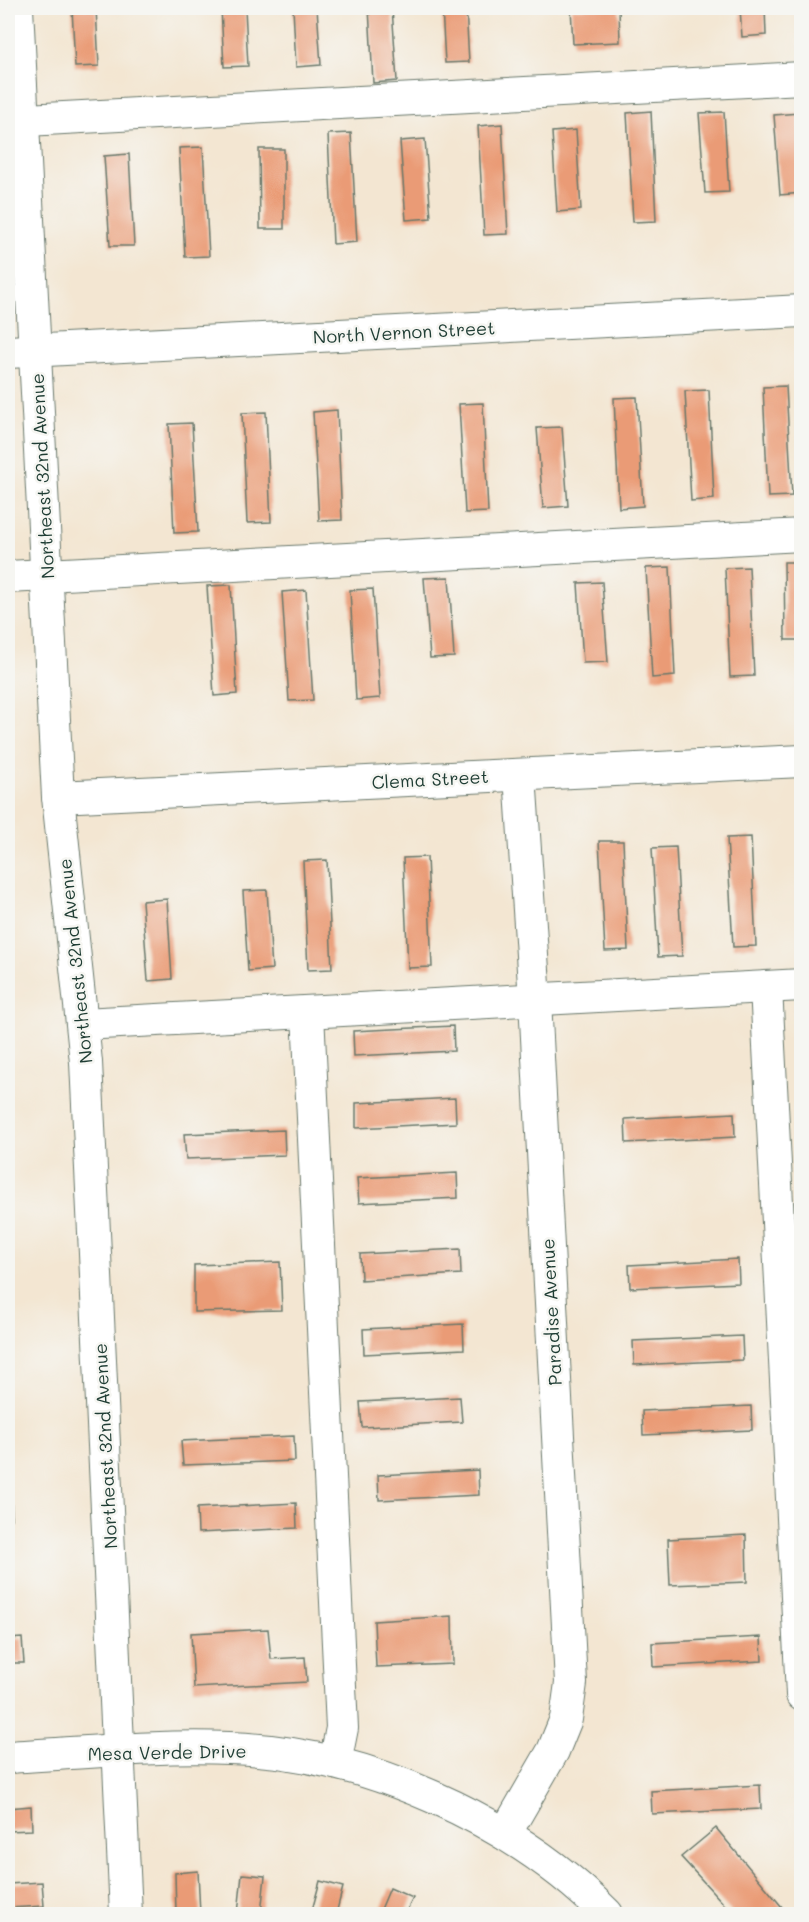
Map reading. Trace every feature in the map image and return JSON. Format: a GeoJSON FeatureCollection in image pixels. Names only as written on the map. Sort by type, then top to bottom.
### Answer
{"type":"FeatureCollection","features":[{"type":"Feature","properties":{"kind":"street","name":"Northeast 32nd Avenue"},"geometry":{"type":"LineString","coordinates":[[17,8],[15,121],[21,351],[47,575],[58,797],[83,1024],[126,1914]]}},
{"type":"Feature","properties":{"kind":"street"},"geometry":{"type":"LineString","coordinates":[[15,121],[801,78]]}},
{"type":"Feature","properties":{"kind":"street","name":"North Vernon Street"},"geometry":{"type":"LineString","coordinates":[[21,351],[801,311]]}},
{"type":"Feature","properties":{"kind":"street"},"geometry":{"type":"LineString","coordinates":[[8,577],[801,535]]}},
{"type":"Feature","properties":{"kind":"street","name":"Clema Street"},"geometry":{"type":"LineString","coordinates":[[58,797],[801,761]]}},
{"type":"Feature","properties":{"kind":"street","name":"Paradise Avenue"},"geometry":{"type":"LineString","coordinates":[[506,1834],[553,1751],[566,1719],[571,1683],[535,1000],[520,775]]}},
{"type":"Feature","properties":{"kind":"street"},"geometry":{"type":"LineString","coordinates":[[83,1024],[801,985]]}},
{"type":"Feature","properties":{"kind":"street"},"geometry":{"type":"LineString","coordinates":[[766,987],[801,1695]]}},
{"type":"Feature","properties":{"kind":"street"},"geometry":{"type":"LineString","coordinates":[[308,1013],[342,1728],[335,1763]]}},
{"type":"Feature","properties":{"kind":"street","name":"Mesa Verde Drive"},"geometry":{"type":"LineString","coordinates":[[8,1757],[119,1750],[231,1748],[335,1763],[452,1806],[506,1834],[560,1872],[607,1914]]}},
{"type":"Feature","properties":{"kind":"building"},"geometry":{"type":"Polygon","coordinates":[[[72,8],[96,8],[99,66],[75,67],[72,8]]]}},
{"type":"Feature","properties":{"kind":"building"},"geometry":{"type":"Polygon","coordinates":[[[221,8],[245,8],[248,66],[224,67],[221,8]]]}},
{"type":"Feature","properties":{"kind":"building"},"geometry":{"type":"Polygon","coordinates":[[[293,8],[317,8],[321,65],[296,67],[293,8]]]}},
{"type":"Feature","properties":{"kind":"building"},"geometry":{"type":"Polygon","coordinates":[[[369,8],[392,8],[397,81],[373,83],[369,8]]]}},
{"type":"Feature","properties":{"kind":"building"},"geometry":{"type":"Polygon","coordinates":[[[442,8],[466,8],[469,62],[445,63],[442,8]]]}},
{"type":"Feature","properties":{"kind":"building"},"geometry":{"type":"Polygon","coordinates":[[[571,8],[619,8],[620,42],[573,44],[571,8]]]}},
{"type":"Feature","properties":{"kind":"building"},"geometry":{"type":"Polygon","coordinates":[[[740,8],[765,8],[766,35],[742,37],[740,8]]]}},
{"type":"Feature","properties":{"kind":"building"},"geometry":{"type":"Polygon","coordinates":[[[651,111],[656,221],[633,222],[627,113],[651,111]]]}},
{"type":"Feature","properties":{"kind":"building"},"geometry":{"type":"Polygon","coordinates":[[[724,112],[729,192],[705,193],[699,113],[724,112]]]}},
{"type":"Feature","properties":{"kind":"building"},"geometry":{"type":"Polygon","coordinates":[[[799,113],[802,193],[780,195],[774,115],[799,113]]]}},
{"type":"Feature","properties":{"kind":"building"},"geometry":{"type":"Polygon","coordinates":[[[502,124],[508,234],[484,235],[478,126],[502,124]]]}},
{"type":"Feature","properties":{"kind":"building"},"geometry":{"type":"Polygon","coordinates":[[[576,130],[581,210],[557,212],[552,132],[576,130]]]}},
{"type":"Feature","properties":{"kind":"building"},"geometry":{"type":"Polygon","coordinates":[[[351,133],[357,242],[333,244],[328,134],[351,133]]]}},
{"type":"Feature","properties":{"kind":"building"},"geometry":{"type":"Polygon","coordinates":[[[425,139],[431,218],[406,220],[400,141],[425,139]]]}},
{"type":"Feature","properties":{"kind":"building"},"geometry":{"type":"Polygon","coordinates":[[[203,147],[209,256],[185,257],[179,148],[203,147]]]}},
{"type":"Feature","properties":{"kind":"building"},"geometry":{"type":"Polygon","coordinates":[[[259,149],[284,149],[284,229],[260,229],[259,149]]]}},
{"type":"Feature","properties":{"kind":"building"},"geometry":{"type":"Polygon","coordinates":[[[129,154],[134,246],[110,246],[104,156],[129,154]]]}},
{"type":"Feature","properties":{"kind":"building"},"geometry":{"type":"Polygon","coordinates":[[[786,386],[792,496],[768,497],[763,387],[786,386]]]}},
{"type":"Feature","properties":{"kind":"building"},"geometry":{"type":"Polygon","coordinates":[[[709,390],[714,499],[691,501],[685,391],[709,390]]]}},
{"type":"Feature","properties":{"kind":"building"},"geometry":{"type":"Polygon","coordinates":[[[637,397],[643,506],[619,508],[614,398],[637,397]]]}},
{"type":"Feature","properties":{"kind":"building"},"geometry":{"type":"Polygon","coordinates":[[[483,403],[488,512],[465,513],[459,404],[483,403]]]}},
{"type":"Feature","properties":{"kind":"building"},"geometry":{"type":"Polygon","coordinates":[[[337,410],[342,520],[319,521],[313,412],[337,410]]]}},
{"type":"Feature","properties":{"kind":"building"},"geometry":{"type":"Polygon","coordinates":[[[266,412],[271,522],[247,523],[242,413],[266,412]]]}},
{"type":"Feature","properties":{"kind":"building"},"geometry":{"type":"Polygon","coordinates":[[[192,423],[198,532],[174,533],[169,424],[192,423]]]}},
{"type":"Feature","properties":{"kind":"building"},"geometry":{"type":"Polygon","coordinates":[[[562,427],[568,506],[543,508],[537,428],[562,427]]]}},
{"type":"Feature","properties":{"kind":"building"},"geometry":{"type":"Polygon","coordinates":[[[784,562],[802,562],[802,640],[785,640],[784,562]]]}},
{"type":"Feature","properties":{"kind":"building"},"geometry":{"type":"Polygon","coordinates":[[[670,567],[675,676],[652,678],[646,568],[670,567]]]}},
{"type":"Feature","properties":{"kind":"building"},"geometry":{"type":"Polygon","coordinates":[[[749,567],[754,676],[730,677],[725,568],[749,567]]]}},
{"type":"Feature","properties":{"kind":"building"},"geometry":{"type":"Polygon","coordinates":[[[449,577],[454,657],[430,658],[424,578],[449,577]]]}},
{"type":"Feature","properties":{"kind":"building"},"geometry":{"type":"Polygon","coordinates":[[[602,582],[608,662],[583,663],[578,583],[602,582]]]}},
{"type":"Feature","properties":{"kind":"building"},"geometry":{"type":"Polygon","coordinates":[[[231,585],[237,694],[214,696],[207,586],[231,585]]]}},
{"type":"Feature","properties":{"kind":"building"},"geometry":{"type":"Polygon","coordinates":[[[373,589],[380,698],[356,700],[350,590],[373,589]]]}},
{"type":"Feature","properties":{"kind":"building"},"geometry":{"type":"Polygon","coordinates":[[[306,590],[313,700],[289,701],[282,592],[306,590]]]}},
{"type":"Feature","properties":{"kind":"building"},"geometry":{"type":"Polygon","coordinates":[[[751,837],[756,946],[733,947],[727,838],[751,837]]]}},
{"type":"Feature","properties":{"kind":"building"},"geometry":{"type":"Polygon","coordinates":[[[599,841],[623,841],[628,950],[605,951],[599,841]]]}},
{"type":"Feature","properties":{"kind":"building"},"geometry":{"type":"Polygon","coordinates":[[[676,847],[682,956],[658,957],[652,848],[676,847]]]}},
{"type":"Feature","properties":{"kind":"building"},"geometry":{"type":"Polygon","coordinates":[[[427,857],[432,967],[408,968],[403,858],[427,857]]]}},
{"type":"Feature","properties":{"kind":"building"},"geometry":{"type":"Polygon","coordinates":[[[327,860],[332,969],[308,970],[303,861],[327,860]]]}},
{"type":"Feature","properties":{"kind":"building"},"geometry":{"type":"Polygon","coordinates":[[[267,890],[272,969],[248,971],[243,891],[267,890]]]}},
{"type":"Feature","properties":{"kind":"building"},"geometry":{"type":"Polygon","coordinates":[[[167,899],[172,979],[148,981],[142,901],[167,899]]]}},
{"type":"Feature","properties":{"kind":"building"},"geometry":{"type":"Polygon","coordinates":[[[453,1026],[454,1051],[354,1056],[353,1031],[453,1026]]]}},
{"type":"Feature","properties":{"kind":"building"},"geometry":{"type":"Polygon","coordinates":[[[455,1098],[456,1123],[356,1128],[356,1103],[455,1098]]]}},
{"type":"Feature","properties":{"kind":"building"},"geometry":{"type":"Polygon","coordinates":[[[734,1113],[735,1137],[626,1143],[625,1119],[734,1113]]]}},
{"type":"Feature","properties":{"kind":"building"},"geometry":{"type":"Polygon","coordinates":[[[284,1130],[285,1155],[186,1159],[184,1134],[284,1130]]]}},
{"type":"Feature","properties":{"kind":"building"},"geometry":{"type":"Polygon","coordinates":[[[457,1173],[458,1198],[359,1203],[357,1178],[457,1173]]]}},
{"type":"Feature","properties":{"kind":"building"},"geometry":{"type":"Polygon","coordinates":[[[460,1249],[461,1274],[361,1280],[360,1254],[460,1249]]]}},
{"type":"Feature","properties":{"kind":"building"},"geometry":{"type":"Polygon","coordinates":[[[738,1259],[739,1283],[630,1288],[629,1265],[738,1259]]]}},
{"type":"Feature","properties":{"kind":"building"},"geometry":{"type":"Polygon","coordinates":[[[280,1262],[282,1310],[194,1312],[194,1265],[280,1262]]]}},
{"type":"Feature","properties":{"kind":"building"},"geometry":{"type":"Polygon","coordinates":[[[463,1324],[464,1349],[364,1354],[363,1329],[463,1324]]]}},
{"type":"Feature","properties":{"kind":"building"},"geometry":{"type":"Polygon","coordinates":[[[742,1336],[743,1360],[634,1365],[633,1341],[742,1336]]]}},
{"type":"Feature","properties":{"kind":"building"},"geometry":{"type":"Polygon","coordinates":[[[460,1397],[462,1422],[362,1427],[360,1402],[460,1397]]]}},
{"type":"Feature","properties":{"kind":"building"},"geometry":{"type":"Polygon","coordinates":[[[751,1406],[752,1430],[643,1435],[642,1411],[751,1406]]]}},
{"type":"Feature","properties":{"kind":"building"},"geometry":{"type":"Polygon","coordinates":[[[294,1436],[295,1461],[183,1465],[181,1441],[294,1436]]]}},
{"type":"Feature","properties":{"kind":"building"},"geometry":{"type":"Polygon","coordinates":[[[478,1470],[479,1495],[379,1500],[378,1475],[478,1470]]]}},
{"type":"Feature","properties":{"kind":"building"},"geometry":{"type":"Polygon","coordinates":[[[8,1494],[11,1494],[12,1519],[8,1519],[8,1494]]]}},
{"type":"Feature","properties":{"kind":"building"},"geometry":{"type":"Polygon","coordinates":[[[296,1503],[297,1528],[198,1533],[197,1508],[296,1503]]]}},
{"type":"Feature","properties":{"kind":"building"},"geometry":{"type":"Polygon","coordinates":[[[746,1535],[747,1582],[670,1585],[668,1539],[746,1535]]]}},
{"type":"Feature","properties":{"kind":"building"},"geometry":{"type":"Polygon","coordinates":[[[452,1616],[453,1664],[376,1667],[374,1621],[452,1616]]]}},
{"type":"Feature","properties":{"kind":"building"},"geometry":{"type":"Polygon","coordinates":[[[268,1629],[271,1659],[305,1657],[307,1682],[194,1688],[191,1633],[268,1629]]]}},
{"type":"Feature","properties":{"kind":"building"},"geometry":{"type":"Polygon","coordinates":[[[761,1637],[762,1661],[653,1667],[652,1643],[761,1637]]]}},
{"type":"Feature","properties":{"kind":"building"},"geometry":{"type":"Polygon","coordinates":[[[22,1638],[24,1663],[8,1663],[8,1639],[22,1638]]]}},
{"type":"Feature","properties":{"kind":"building"},"geometry":{"type":"Polygon","coordinates":[[[760,1785],[761,1809],[652,1814],[651,1791],[760,1785]]]}},
{"type":"Feature","properties":{"kind":"building"},"geometry":{"type":"Polygon","coordinates":[[[31,1806],[32,1830],[8,1831],[8,1808],[31,1806]]]}},
{"type":"Feature","properties":{"kind":"building"},"geometry":{"type":"Polygon","coordinates":[[[716,1828],[782,1907],[774,1914],[733,1914],[681,1857],[716,1828]]]}},
{"type":"Feature","properties":{"kind":"building"},"geometry":{"type":"Polygon","coordinates":[[[198,1871],[200,1914],[176,1914],[175,1873],[198,1871]]]}},
{"type":"Feature","properties":{"kind":"building"},"geometry":{"type":"Polygon","coordinates":[[[242,1874],[265,1876],[261,1914],[238,1914],[242,1874]]]}},
{"type":"Feature","properties":{"kind":"building"},"geometry":{"type":"Polygon","coordinates":[[[320,1881],[343,1887],[336,1914],[311,1914],[320,1881]]]}},
{"type":"Feature","properties":{"kind":"building"},"geometry":{"type":"Polygon","coordinates":[[[42,1882],[44,1906],[8,1908],[8,1884],[42,1882]]]}},
{"type":"Feature","properties":{"kind":"building"},"geometry":{"type":"Polygon","coordinates":[[[390,1888],[413,1898],[405,1914],[379,1914],[390,1888]]]}}]}
